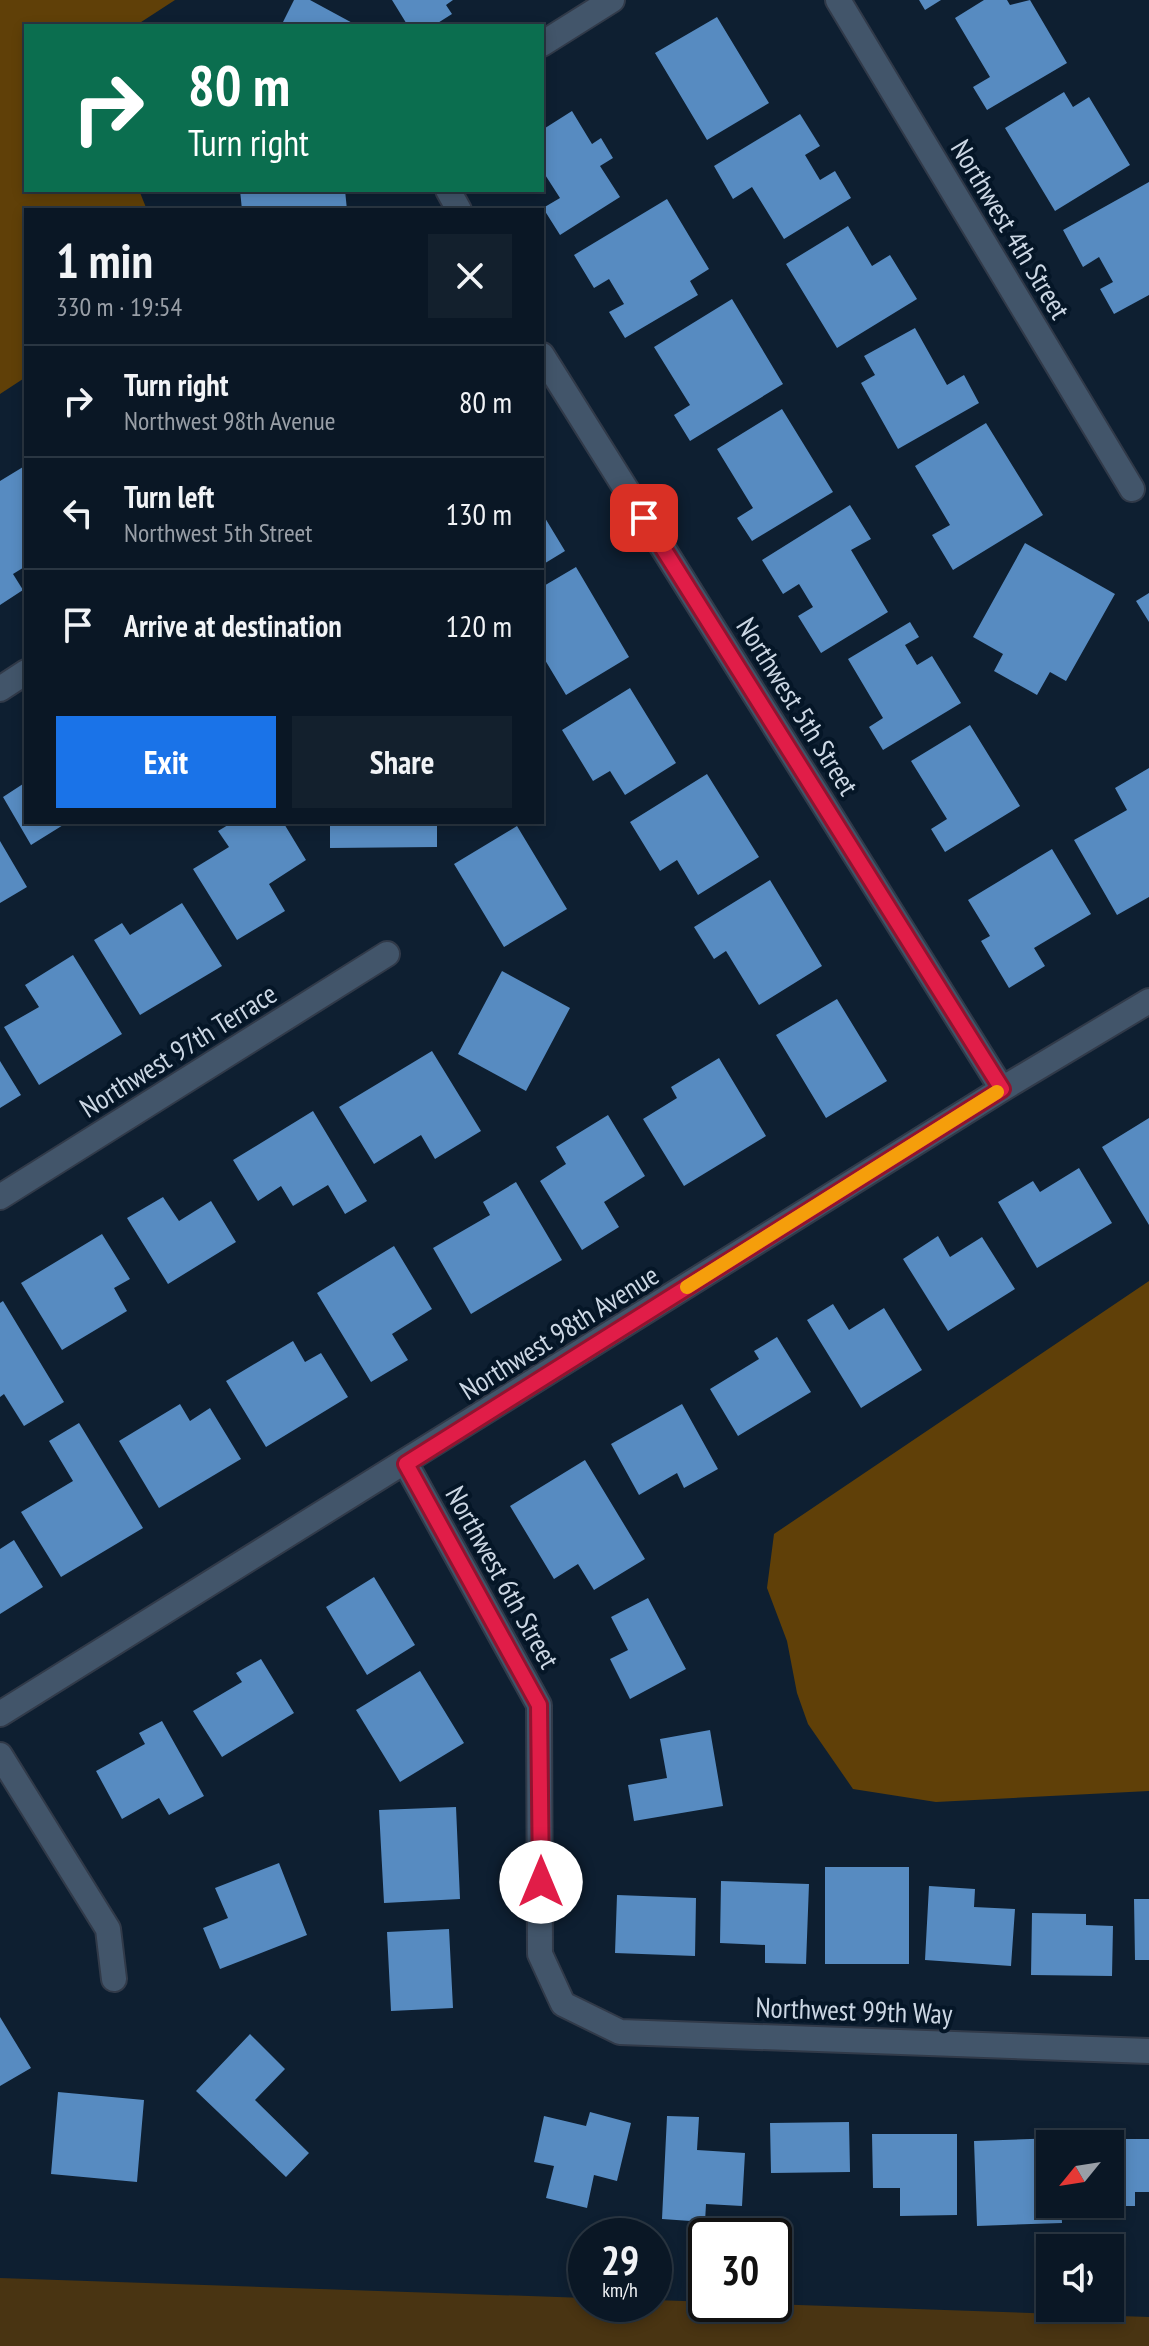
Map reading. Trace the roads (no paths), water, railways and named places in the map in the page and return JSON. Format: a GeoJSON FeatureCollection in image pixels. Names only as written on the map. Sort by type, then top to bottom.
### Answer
{"type":"FeatureCollection","features":[{"type":"Feature","properties":{"kind":"street"},"geometry":{"type":"LineString","coordinates":[[544,43],[612,0]]}},
{"type":"Feature","properties":{"kind":"street","name":"Northwest 4th Street"},"geometry":{"type":"LineString","coordinates":[[838,0],[1132,489]]}},
{"type":"Feature","properties":{"kind":"street","name":"Northwest 5th Street"},"geometry":{"type":"LineString","coordinates":[[544,358],[1002,1089]]}},
{"type":"Feature","properties":{"kind":"street"},"geometry":{"type":"LineString","coordinates":[[0,689],[24,673]]}},
{"type":"Feature","properties":{"kind":"street","name":"Northwest 97th Terrace"},"geometry":{"type":"LineString","coordinates":[[0,1197],[387,954]]}},
{"type":"Feature","properties":{"kind":"street","name":"Northwest 98th Avenue"},"geometry":{"type":"LineString","coordinates":[[0,1714],[406,1464],[1002,1089],[1149,1001]]}},
{"type":"Feature","properties":{"kind":"street","name":"Northwest 6th Street"},"geometry":{"type":"LineString","coordinates":[[406,1464],[539,1705],[540,1954],[563,2004]]}},
{"type":"Feature","properties":{"kind":"street"},"geometry":{"type":"LineString","coordinates":[[0,1755],[108,1929],[114,1979]]}},
{"type":"Feature","properties":{"kind":"street","name":"Northwest 99th Way"},"geometry":{"type":"LineString","coordinates":[[563,2004],[620,2032],[1149,2051]]}}]}
